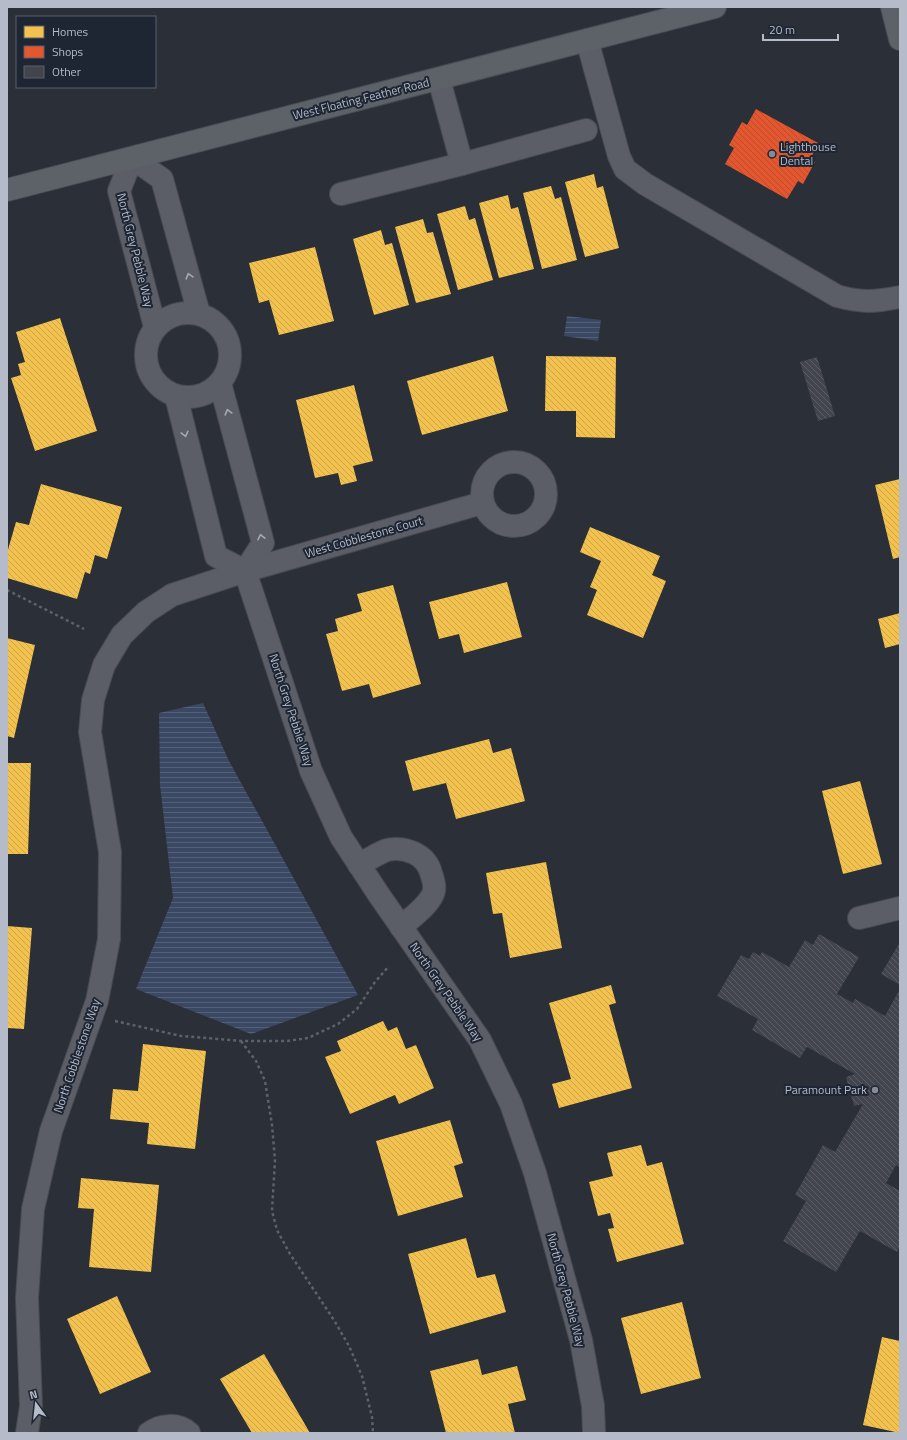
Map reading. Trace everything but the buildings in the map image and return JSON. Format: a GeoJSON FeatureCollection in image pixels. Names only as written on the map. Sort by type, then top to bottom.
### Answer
{"type":"FeatureCollection","features":[{"type":"Feature","properties":{"kind":"main road","name":"West Floating Feather Road"},"geometry":{"type":"LineString","coordinates":[[7,190],[715,7]]}},
{"type":"Feature","properties":{"kind":"main road"},"geometry":{"type":"LineString","coordinates":[[892,7],[900,39]]}},
{"type":"Feature","properties":{"kind":"street"},"geometry":{"type":"LineString","coordinates":[[587,40],[619,156],[625,170],[645,184],[837,296],[857,301],[879,301],[900,297]]}},
{"type":"Feature","properties":{"kind":"street"},"geometry":{"type":"LineString","coordinates":[[439,79],[462,164]]}},
{"type":"Feature","properties":{"kind":"street"},"geometry":{"type":"LineString","coordinates":[[341,194],[462,164],[586,130]]}},
{"type":"Feature","properties":{"kind":"street"},"geometry":{"type":"LineString","coordinates":[[132,158],[162,179],[199,314]]}},
{"type":"Feature","properties":{"kind":"street","name":"North Grey Pebble Way"},"geometry":{"type":"LineString","coordinates":[[132,158],[118,191],[155,327]]}},
{"type":"Feature","properties":{"kind":"street","name":"North Grey Pebble Way"},"geometry":{"type":"LineString","coordinates":[[187,312],[199,314],[211,319],[220,327],[226,337],[230,348],[230,361],[227,372],[211,391],[200,396],[188,398],[176,396],[165,391],[155,383],[149,373],[145,361],[145,349],[148,338],[155,327],[164,319],[175,314],[187,312]]}},
{"type":"Feature","properties":{"kind":"street"},"geometry":{"type":"LineString","coordinates":[[176,396],[216,556],[245,571],[263,543],[220,382]]}},
{"type":"Feature","properties":{"kind":"street","name":"West Cobblestone Court"},"geometry":{"type":"LineString","coordinates":[[245,571],[482,503]]}},
{"type":"Feature","properties":{"kind":"street","name":"North Grey Pebble Way"},"geometry":{"type":"LineString","coordinates":[[245,571],[310,771],[341,837],[401,927],[480,1040],[512,1104],[535,1173],[581,1340],[593,1406],[594,1433]]}},
{"type":"Feature","properties":{"kind":"street","name":"North Cobblestone Way"},"geometry":{"type":"LineString","coordinates":[[27,1433],[31,1406],[27,1298],[33,1209],[51,1131],[97,1002],[109,939],[110,852],[90,732],[93,700],[104,665],[122,635],[146,612],[172,595],[245,571]]}},
{"type":"Feature","properties":{"kind":"street"},"geometry":{"type":"LineString","coordinates":[[359,865],[386,850],[400,849],[412,852],[425,859],[434,882],[434,893],[425,905],[401,927]]}},
{"type":"Feature","properties":{"kind":"street"},"geometry":{"type":"LineString","coordinates":[[859,918],[900,908]]}},
{"type":"Feature","properties":{"kind":"street"},"geometry":{"type":"LineString","coordinates":[[149,1433],[155,1429],[165,1426],[176,1426],[189,1433]]}},
{"type":"Feature","properties":{"kind":"path"},"geometry":{"type":"LineString","coordinates":[[7,590],[84,629]]}},
{"type":"Feature","properties":{"kind":"path"},"geometry":{"type":"LineString","coordinates":[[114,1021],[181,1036],[241,1041],[287,1041],[308,1038],[338,1024],[357,1009],[375,982],[389,966]]}},
{"type":"Feature","properties":{"kind":"path"},"geometry":{"type":"LineString","coordinates":[[241,1041],[256,1061],[265,1080],[272,1125],[275,1160],[272,1211],[277,1230],[290,1254],[334,1320],[349,1346],[362,1376],[372,1417],[373,1433]]}},
{"type":"Feature","properties":{"kind":"water"},"geometry":{"type":"Polygon","coordinates":[[[567,316],[601,320],[598,341],[564,336],[567,316]]]}},
{"type":"Feature","properties":{"kind":"water"},"geometry":{"type":"Polygon","coordinates":[[[203,703],[229,761],[358,995],[251,1034],[136,989],[173,898],[160,785],[159,713],[203,703]]]}},
{"type":"Feature","properties":{"kind":"place","name":"Lighthouse Dental"},"geometry":{"type":"Point","coordinates":[772,154]}},
{"type":"Feature","properties":{"kind":"place","name":"Paramount Park"},"geometry":{"type":"Point","coordinates":[875,1090]}}]}
